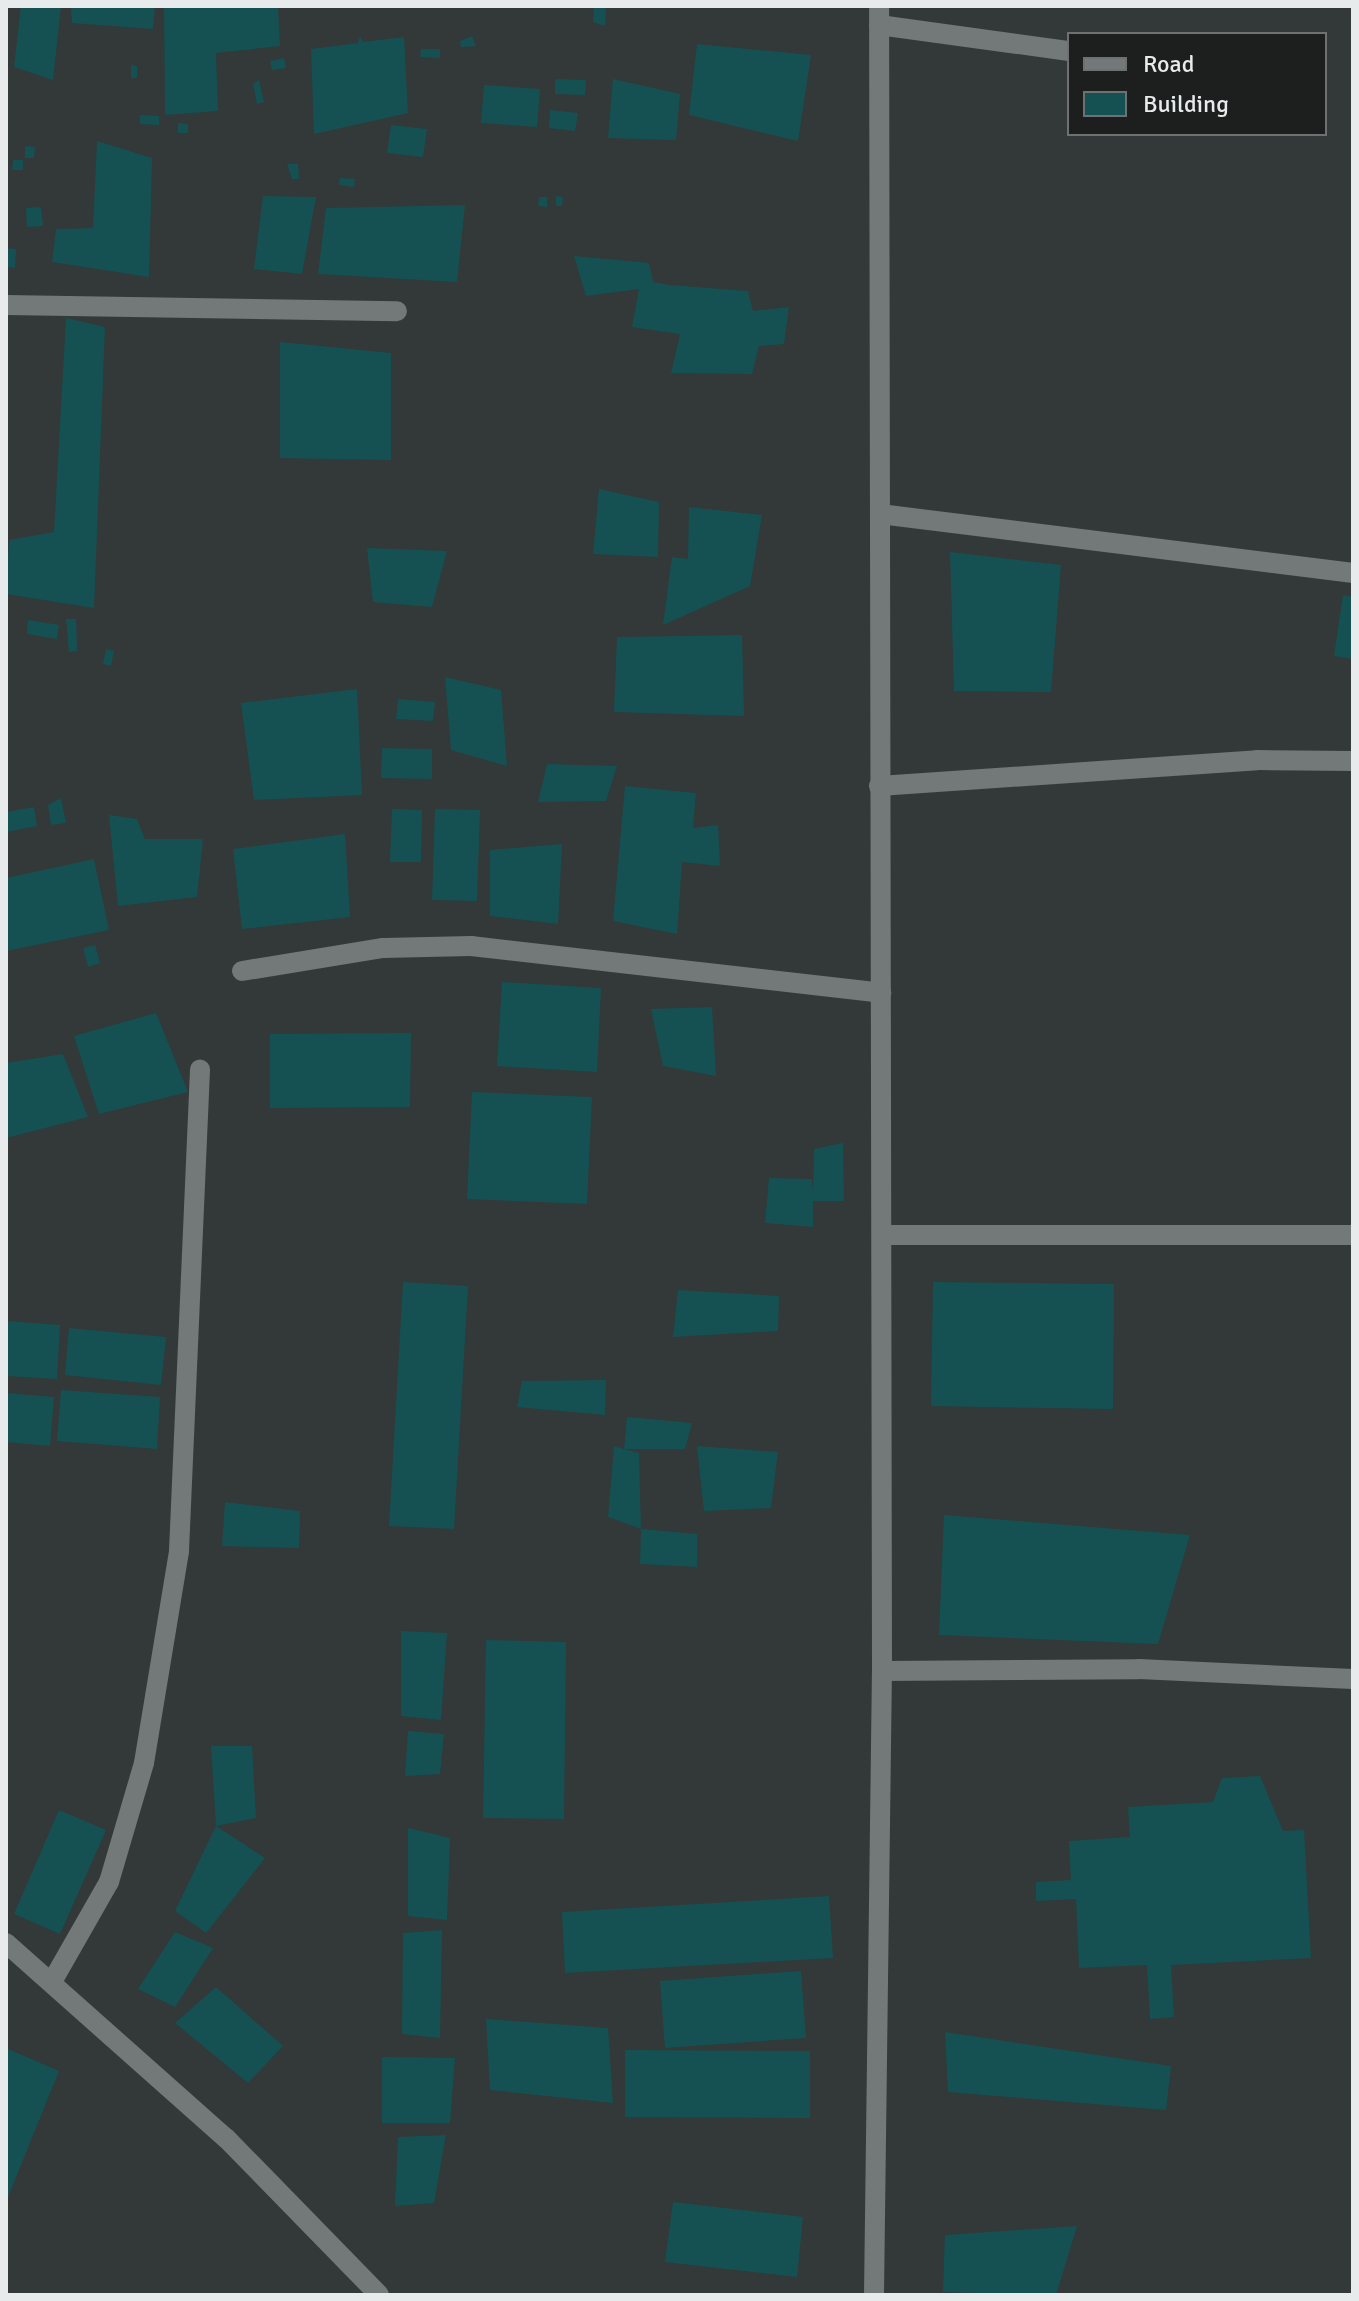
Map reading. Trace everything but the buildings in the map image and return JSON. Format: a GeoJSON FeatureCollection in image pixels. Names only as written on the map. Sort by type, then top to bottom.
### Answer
{"type":"FeatureCollection","features":[{"type":"Feature","properties":{"kind":"street"},"geometry":{"type":"LineString","coordinates":[[874,2295],[882,1671],[879,16],[1067,51]]}},
{"type":"Feature","properties":{"kind":"street"},"geometry":{"type":"LineString","coordinates":[[6,305],[397,311]]}},
{"type":"Feature","properties":{"kind":"street"},"geometry":{"type":"LineString","coordinates":[[880,514],[1353,573]]}},
{"type":"Feature","properties":{"kind":"street"},"geometry":{"type":"LineString","coordinates":[[879,786],[1257,760],[1353,761]]}},
{"type":"Feature","properties":{"kind":"street"},"geometry":{"type":"LineString","coordinates":[[242,971],[383,948],[471,946],[881,993]]}},
{"type":"Feature","properties":{"kind":"street"},"geometry":{"type":"LineString","coordinates":[[53,1980],[109,1882],[144,1763],[176,1566],[200,1069]]}},
{"type":"Feature","properties":{"kind":"street"},"geometry":{"type":"LineString","coordinates":[[882,1235],[1353,1235]]}},
{"type":"Feature","properties":{"kind":"street"},"geometry":{"type":"LineString","coordinates":[[882,1671],[1139,1669],[1353,1679]]}},
{"type":"Feature","properties":{"kind":"street"},"geometry":{"type":"LineString","coordinates":[[6,1943],[53,1980],[226,2138],[379,2295]]}}]}
